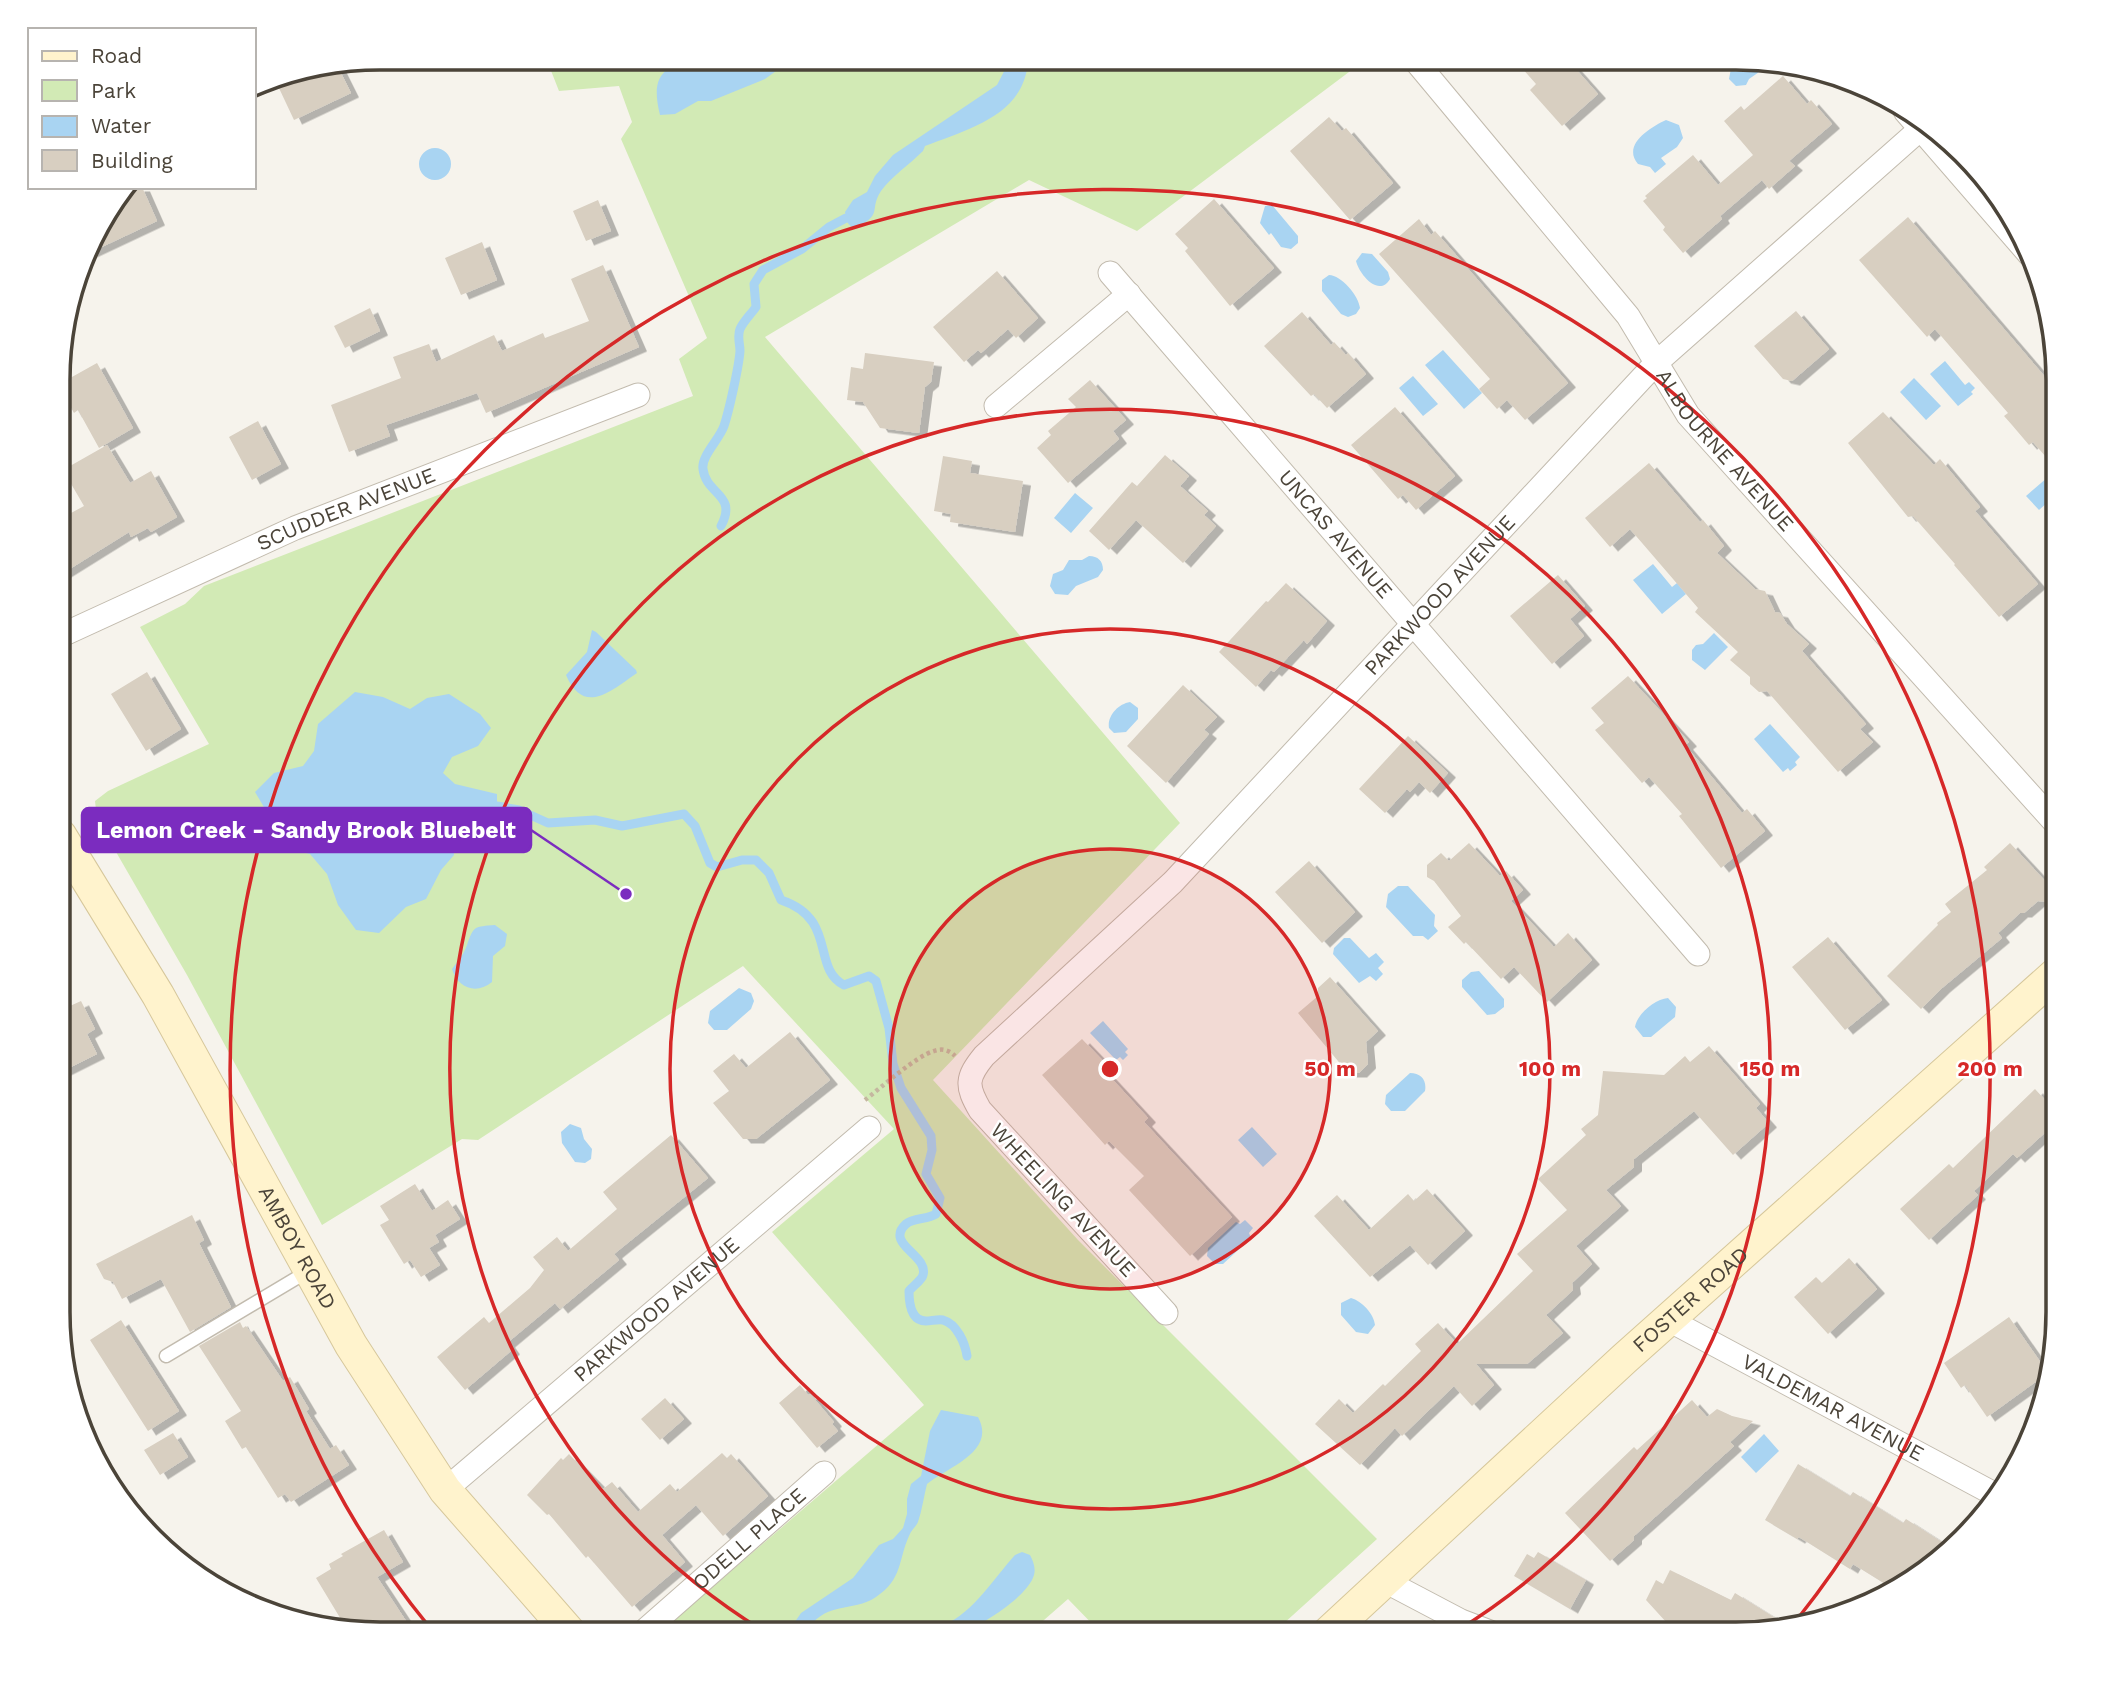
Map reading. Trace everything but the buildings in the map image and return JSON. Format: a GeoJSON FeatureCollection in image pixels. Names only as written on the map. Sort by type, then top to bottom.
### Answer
{"type":"FeatureCollection","features":[{"type":"Feature","properties":{"kind":"street","name":"ALBOURNE AVENUE"},"geometry":{"type":"LineString","coordinates":[[1423,70],[1628,316],[1688,415],[2046,813]]}},
{"type":"Feature","properties":{"kind":"street","name":"PARKWOOD AVENUE"},"geometry":{"type":"LineString","coordinates":[[968,1083],[973,1069],[984,1056],[1173,882],[1656,363],[1919,130]]}},
{"type":"Feature","properties":{"kind":"street"},"geometry":{"type":"LineString","coordinates":[[1942,149],[2002,221]]}},
{"type":"Feature","properties":{"kind":"street","name":"UNCAS AVENUE"},"geometry":{"type":"LineString","coordinates":[[1110,272],[1698,954]]}},
{"type":"Feature","properties":{"kind":"street"},"geometry":{"type":"LineString","coordinates":[[996,407],[1129,294]]}},
{"type":"Feature","properties":{"kind":"street","name":"SCUDDER AVENUE"},"geometry":{"type":"LineString","coordinates":[[70,631],[295,528],[638,395]]}},
{"type":"Feature","properties":{"kind":"street","name":"AMBOY ROAD"},"geometry":{"type":"LineString","coordinates":[[70,851],[158,995],[351,1345],[445,1490],[560,1622]]}},
{"type":"Feature","properties":{"kind":"street","name":"FOSTER ROAD"},"geometry":{"type":"LineString","coordinates":[[1340,1622],[1669,1320],[2046,983]]}},
{"type":"Feature","properties":{"kind":"street","name":"WHEELING AVENUE"},"geometry":{"type":"LineString","coordinates":[[968,1083],[980,1110],[1166,1313]]}},
{"type":"Feature","properties":{"kind":"street","name":"PARKWOOD AVENUE"},"geometry":{"type":"LineString","coordinates":[[445,1490],[869,1128]]}},
{"type":"Feature","properties":{"kind":"street","name":"VALDEMAR AVENUE"},"geometry":{"type":"LineString","coordinates":[[1669,1320],[1989,1491]]}},
{"type":"Feature","properties":{"kind":"street","name":"ODELL PLACE"},"geometry":{"type":"LineString","coordinates":[[655,1622],[824,1473]]}},
{"type":"Feature","properties":{"kind":"street"},"geometry":{"type":"LineString","coordinates":[[1385,1581],[1466,1622]]}},
{"type":"Feature","properties":{"kind":"lane"},"geometry":{"type":"LineString","coordinates":[[166,1356],[310,1270]]}},
{"type":"Feature","properties":{"kind":"path"},"geometry":{"type":"LineString","coordinates":[[865,1100],[924,1055],[939,1050],[951,1052],[957,1058]]}},
{"type":"Feature","properties":{"kind":"green space"},"geometry":{"type":"Polygon","coordinates":[[[551,70],[1352,70],[1137,231],[1029,180],[765,337],[1180,823],[933,1080],[1078,1240],[1377,1539],[1285,1622],[1090,1622],[1068,1599],[1042,1622],[672,1622],[924,1405],[772,1232],[894,1129],[743,966],[478,1140],[462,1139],[322,1225],[187,975],[97,819],[95,801],[108,791],[209,744],[140,627],[185,604],[204,586],[693,396],[679,359],[707,338],[621,139],[632,122],[619,86],[559,91],[551,70]]]}},
{"type":"Feature","properties":{"kind":"water"},"geometry":{"type":"Polygon","coordinates":[[[668,70],[779,70],[765,79],[711,101],[698,101],[675,114],[660,115],[657,90],[662,74],[668,70]]]}},
{"type":"Feature","properties":{"kind":"water"},"geometry":{"type":"Polygon","coordinates":[[[1005,70],[1026,70],[1018,93],[1006,106],[976,126],[925,146],[881,191],[869,220],[853,229],[847,222],[845,212],[853,200],[867,192],[875,176],[893,155],[997,85],[1005,70]]]}},
{"type":"Feature","properties":{"kind":"water"},"geometry":{"type":"Polygon","coordinates":[[[1731,70],[1760,71],[1749,79],[1746,85],[1736,86],[1729,79],[1731,70]]]}},
{"type":"Feature","properties":{"kind":"water"},"geometry":{"type":"Polygon","coordinates":[[[1666,120],[1679,125],[1683,138],[1677,147],[1661,158],[1666,164],[1655,173],[1650,167],[1638,164],[1633,150],[1645,132],[1666,120]]]}},
{"type":"Feature","properties":{"kind":"water"},"geometry":{"type":"Polygon","coordinates":[[[435,148],[446,153],[451,164],[446,175],[435,180],[424,175],[419,164],[424,153],[435,148]]]}},
{"type":"Feature","properties":{"kind":"water"},"geometry":{"type":"Polygon","coordinates":[[[1272,205],[1298,236],[1298,243],[1291,249],[1281,247],[1260,223],[1265,206],[1272,205]]]}},
{"type":"Feature","properties":{"kind":"water"},"geometry":{"type":"Polygon","coordinates":[[[1362,253],[1372,254],[1388,272],[1390,279],[1386,284],[1375,285],[1361,272],[1356,261],[1362,253]]]}},
{"type":"Feature","properties":{"kind":"water"},"geometry":{"type":"Polygon","coordinates":[[[1329,275],[1339,278],[1353,292],[1360,308],[1356,314],[1348,317],[1341,314],[1322,291],[1322,280],[1329,275]]]}},
{"type":"Feature","properties":{"kind":"water"},"geometry":{"type":"Polygon","coordinates":[[[1443,350],[1482,393],[1464,409],[1425,365],[1443,350]]]}},
{"type":"Feature","properties":{"kind":"water"},"geometry":{"type":"Polygon","coordinates":[[[1945,361],[1965,385],[1969,382],[1975,388],[1971,392],[1973,394],[1958,406],[1930,374],[1945,361]]]}},
{"type":"Feature","properties":{"kind":"water"},"geometry":{"type":"Polygon","coordinates":[[[1413,376],[1438,404],[1423,416],[1399,388],[1413,376]]]}},
{"type":"Feature","properties":{"kind":"water"},"geometry":{"type":"Polygon","coordinates":[[[1914,378],[1941,406],[1926,420],[1900,392],[1914,378]]]}},
{"type":"Feature","properties":{"kind":"water"},"geometry":{"type":"Polygon","coordinates":[[[2046,479],[2046,504],[2039,510],[2026,496],[2046,479]]]}},
{"type":"Feature","properties":{"kind":"water"},"geometry":{"type":"Polygon","coordinates":[[[1075,493],[1093,508],[1071,533],[1054,518],[1075,493]]]}},
{"type":"Feature","properties":{"kind":"water"},"geometry":{"type":"Polygon","coordinates":[[[1089,556],[1097,558],[1102,564],[1103,570],[1098,577],[1076,586],[1068,595],[1055,594],[1050,586],[1053,574],[1063,570],[1069,560],[1082,560],[1089,556]]]}},
{"type":"Feature","properties":{"kind":"water"},"geometry":{"type":"Polygon","coordinates":[[[1653,564],[1672,587],[1677,583],[1686,594],[1662,614],[1633,580],[1653,564]]]}},
{"type":"Feature","properties":{"kind":"water"},"geometry":{"type":"Polygon","coordinates":[[[592,630],[637,673],[608,692],[590,697],[581,695],[573,688],[566,675],[587,652],[592,630]]]}},
{"type":"Feature","properties":{"kind":"water"},"geometry":{"type":"Polygon","coordinates":[[[1714,633],[1728,647],[1705,670],[1692,660],[1692,650],[1714,633]]]}},
{"type":"Feature","properties":{"kind":"water"},"geometry":{"type":"Polygon","coordinates":[[[355,692],[383,697],[410,709],[427,698],[449,694],[480,714],[491,728],[478,746],[452,757],[443,773],[455,784],[497,794],[497,806],[452,837],[454,855],[441,870],[426,899],[406,907],[379,933],[356,930],[338,905],[327,874],[310,854],[274,845],[277,829],[255,792],[274,773],[303,766],[314,751],[318,724],[355,692]]]}},
{"type":"Feature","properties":{"kind":"water"},"geometry":{"type":"Polygon","coordinates":[[[1130,702],[1138,708],[1138,719],[1126,732],[1114,733],[1109,724],[1114,711],[1130,702]]]}},
{"type":"Feature","properties":{"kind":"water"},"geometry":{"type":"Polygon","coordinates":[[[1770,724],[1800,757],[1795,762],[1797,765],[1790,771],[1788,768],[1783,772],[1754,739],[1770,724]]]}},
{"type":"Feature","properties":{"kind":"water"},"geometry":{"type":"Polygon","coordinates":[[[1398,886],[1408,886],[1435,915],[1434,926],[1438,931],[1428,940],[1423,936],[1413,936],[1386,907],[1388,894],[1398,886]]]}},
{"type":"Feature","properties":{"kind":"water"},"geometry":{"type":"Polygon","coordinates":[[[495,925],[507,934],[505,946],[493,956],[492,982],[480,988],[468,988],[459,981],[452,969],[473,930],[495,925]]]}},
{"type":"Feature","properties":{"kind":"water"},"geometry":{"type":"Polygon","coordinates":[[[1344,938],[1350,938],[1369,958],[1376,953],[1384,962],[1378,968],[1383,974],[1376,981],[1370,976],[1359,983],[1333,954],[1334,948],[1344,938]]]}},
{"type":"Feature","properties":{"kind":"water"},"geometry":{"type":"Polygon","coordinates":[[[1479,971],[1504,999],[1504,1007],[1495,1014],[1487,1015],[1462,987],[1462,980],[1471,972],[1479,971]]]}},
{"type":"Feature","properties":{"kind":"water"},"geometry":{"type":"Polygon","coordinates":[[[739,988],[751,993],[754,1001],[751,1009],[727,1030],[714,1030],[708,1023],[710,1011],[739,988]]]}},
{"type":"Feature","properties":{"kind":"water"},"geometry":{"type":"Polygon","coordinates":[[[1668,998],[1676,1007],[1675,1017],[1651,1037],[1643,1037],[1635,1027],[1639,1017],[1652,1004],[1668,998]]]}},
{"type":"Feature","properties":{"kind":"water"},"geometry":{"type":"Polygon","coordinates":[[[1103,1021],[1128,1049],[1125,1052],[1128,1055],[1123,1060],[1120,1057],[1116,1060],[1090,1033],[1103,1021]]]}},
{"type":"Feature","properties":{"kind":"water"},"geometry":{"type":"Polygon","coordinates":[[[1410,1073],[1422,1078],[1425,1091],[1405,1111],[1391,1111],[1385,1104],[1386,1095],[1410,1073]]]}},
{"type":"Feature","properties":{"kind":"water"},"geometry":{"type":"Polygon","coordinates":[[[570,1124],[581,1128],[584,1139],[592,1149],[591,1159],[585,1163],[575,1162],[562,1143],[561,1132],[570,1124]]]}},
{"type":"Feature","properties":{"kind":"water"},"geometry":{"type":"Polygon","coordinates":[[[1252,1127],[1277,1154],[1263,1167],[1238,1140],[1252,1127]]]}},
{"type":"Feature","properties":{"kind":"water"},"geometry":{"type":"Polygon","coordinates":[[[1245,1220],[1253,1228],[1249,1233],[1251,1238],[1223,1264],[1215,1264],[1207,1256],[1208,1248],[1236,1222],[1240,1224],[1245,1220]]]}},
{"type":"Feature","properties":{"kind":"water"},"geometry":{"type":"Polygon","coordinates":[[[1351,1298],[1370,1312],[1375,1325],[1368,1334],[1356,1332],[1341,1315],[1341,1303],[1351,1298]]]}},
{"type":"Feature","properties":{"kind":"water"},"geometry":{"type":"Polygon","coordinates":[[[941,1410],[978,1417],[982,1429],[981,1440],[967,1457],[927,1484],[918,1522],[910,1534],[891,1583],[867,1602],[829,1612],[814,1622],[795,1622],[801,1613],[853,1578],[879,1545],[893,1539],[903,1528],[911,1484],[921,1476],[930,1431],[941,1410]]]}},
{"type":"Feature","properties":{"kind":"water"},"geometry":{"type":"Polygon","coordinates":[[[1764,1434],[1779,1451],[1756,1473],[1741,1457],[1764,1434]]]}},
{"type":"Feature","properties":{"kind":"water"},"geometry":{"type":"Polygon","coordinates":[[[1022,1552],[1030,1555],[1034,1567],[1030,1584],[1022,1593],[983,1622],[950,1622],[965,1612],[983,1594],[1015,1555],[1022,1552]]]}},
{"type":"Feature","properties":{"kind":"waterway"},"geometry":{"type":"LineString","coordinates":[[721,526],[726,507],[705,478],[703,464],[726,419],[739,358],[739,332],[756,307],[754,284],[763,270],[802,249],[829,227],[846,218]]}},
{"type":"Feature","properties":{"kind":"waterway"},"geometry":{"type":"LineString","coordinates":[[497,806],[519,810],[548,823],[595,820],[622,826],[684,814],[695,826],[710,863],[717,867],[742,860],[756,860],[769,873],[781,900],[799,908],[810,919],[834,977],[844,985],[869,976],[876,981],[889,1028],[893,1064],[901,1088],[931,1136],[932,1150],[926,1174],[940,1198],[936,1214],[909,1222],[901,1231],[903,1244],[920,1261],[923,1268],[922,1277],[909,1291],[910,1306],[914,1315],[921,1320],[943,1320],[952,1325],[962,1340],[967,1356]]}},
{"type":"Feature","properties":{"kind":"place","name":"Lemon Creek - Sandy Brook Bluebelt"},"geometry":{"type":"Point","coordinates":[626,894]}}]}
